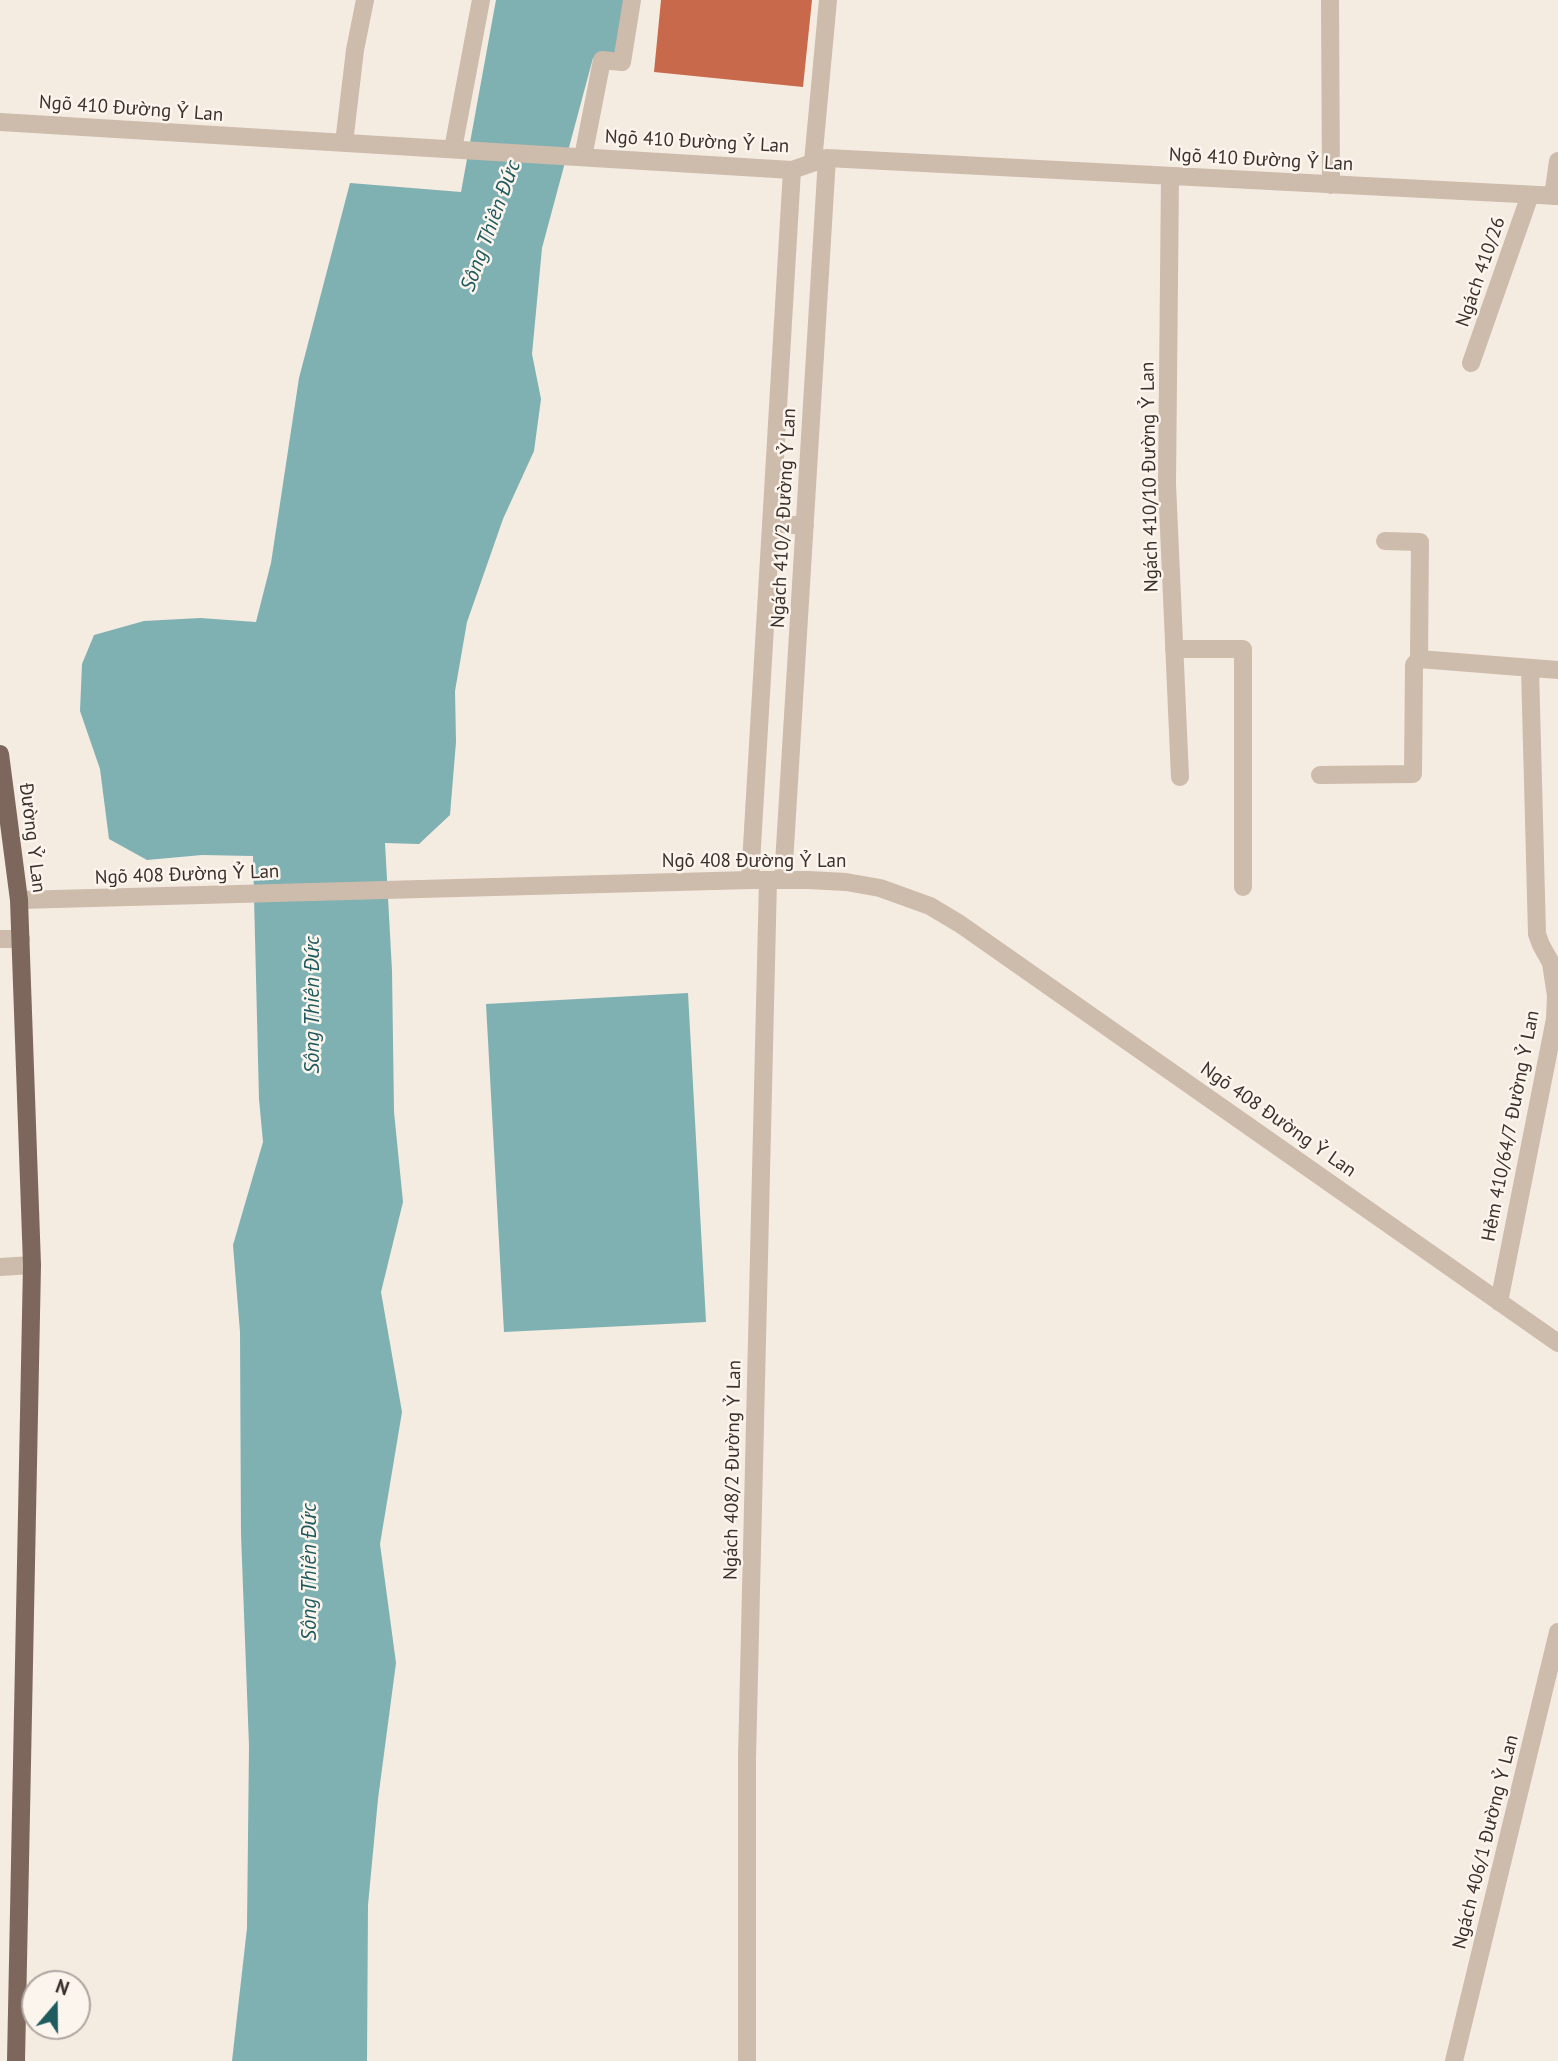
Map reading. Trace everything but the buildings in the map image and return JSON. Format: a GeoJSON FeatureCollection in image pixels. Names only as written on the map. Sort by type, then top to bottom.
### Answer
{"type":"FeatureCollection","features":[{"type":"Feature","properties":{"kind":"main road","name":"Đường Ỷ Lan"},"geometry":{"type":"LineString","coordinates":[[0,754],[19,901],[32,1265],[16,2061]]}},
{"type":"Feature","properties":{"kind":"street"},"geometry":{"type":"LineString","coordinates":[[344,143],[355,50],[365,0]]}},
{"type":"Feature","properties":{"kind":"street"},"geometry":{"type":"LineString","coordinates":[[453,149],[481,0]]}},
{"type":"Feature","properties":{"kind":"street"},"geometry":{"type":"LineString","coordinates":[[583,157],[602,60],[622,62],[632,0]]}},
{"type":"Feature","properties":{"kind":"street","name":"Ngách 410/2 Đường Ỷ Lan"},"geometry":{"type":"LineString","coordinates":[[776,880],[805,526],[828,0]]}},
{"type":"Feature","properties":{"kind":"street"},"geometry":{"type":"LineString","coordinates":[[1330,0],[1331,185]]}},
{"type":"Feature","properties":{"kind":"street","name":"Ngõ 410 Đường Ỷ Lan"},"geometry":{"type":"LineString","coordinates":[[0,122],[792,170],[820,160],[1555,196]]}},
{"type":"Feature","properties":{"kind":"street"},"geometry":{"type":"LineString","coordinates":[[1555,196],[1558,162]]}},
{"type":"Feature","properties":{"kind":"street","name":"Ngách 410/2 Đường Ỷ Lan"},"geometry":{"type":"LineString","coordinates":[[750,880],[792,170]]}},
{"type":"Feature","properties":{"kind":"street","name":"Ngách 410/10 Đường Ỷ Lan"},"geometry":{"type":"LineString","coordinates":[[1170,176],[1167,484],[1180,777]]}},
{"type":"Feature","properties":{"kind":"street","name":"Ngách 410/26"},"geometry":{"type":"LineString","coordinates":[[1471,363],[1530,195]]}},
{"type":"Feature","properties":{"kind":"street"},"geometry":{"type":"LineString","coordinates":[[771,523],[805,526]]}},
{"type":"Feature","properties":{"kind":"street"},"geometry":{"type":"LineString","coordinates":[[1320,775],[1413,774],[1414,665],[1419,659],[1420,542],[1385,541]]}},
{"type":"Feature","properties":{"kind":"street"},"geometry":{"type":"LineString","coordinates":[[1174,649],[1242,649],[1243,887]]}},
{"type":"Feature","properties":{"kind":"street"},"geometry":{"type":"LineString","coordinates":[[1419,659],[1558,670]]}},
{"type":"Feature","properties":{"kind":"street","name":"Hẻm 410/64/7 Đường Ỷ Lan"},"geometry":{"type":"LineString","coordinates":[[1499,1301],[1556,1007],[1552,963],[1537,934],[1530,668]]}},
{"type":"Feature","properties":{"kind":"street","name":"Ngõ 408 Đường Ỷ Lan"},"geometry":{"type":"LineString","coordinates":[[19,901],[750,880],[846,882],[880,888],[940,912],[989,943],[1558,1343]]}},
{"type":"Feature","properties":{"kind":"street","name":"Ngách 408/2 Đường Ỷ Lan"},"geometry":{"type":"LineString","coordinates":[[747,2061],[747,1758],[776,880]]}},
{"type":"Feature","properties":{"kind":"street"},"geometry":{"type":"LineString","coordinates":[[0,939],[21,939]]}},
{"type":"Feature","properties":{"kind":"street"},"geometry":{"type":"LineString","coordinates":[[0,1267],[32,1265]]}},
{"type":"Feature","properties":{"kind":"street","name":"Ngách 406/1 Đường Ỷ Lan"},"geometry":{"type":"LineString","coordinates":[[1454,2061],[1558,1632]]}},
{"type":"Feature","properties":{"kind":"water","name":"Sông Thiên Đức"},"geometry":{"type":"Polygon","coordinates":[[[496,0],[625,0],[614,60],[593,58],[542,248],[532,354],[541,399],[534,451],[503,519],[467,622],[455,691],[456,742],[450,815],[419,844],[385,843],[392,971],[394,1112],[403,1202],[381,1292],[402,1412],[380,1544],[396,1663],[378,1799],[368,1905],[367,2061],[232,2061],[247,1928],[249,1746],[241,1534],[240,1332],[233,1245],[263,1142],[259,1099],[253,856],[202,855],[147,860],[109,839],[100,769],[80,711],[82,664],[94,635],[144,621],[200,618],[256,622],[271,563],[299,378],[350,183],[461,192],[496,0]]]}},
{"type":"Feature","properties":{"kind":"water"},"geometry":{"type":"Polygon","coordinates":[[[688,993],[706,1322],[504,1332],[486,1004],[688,993]]]}}]}
